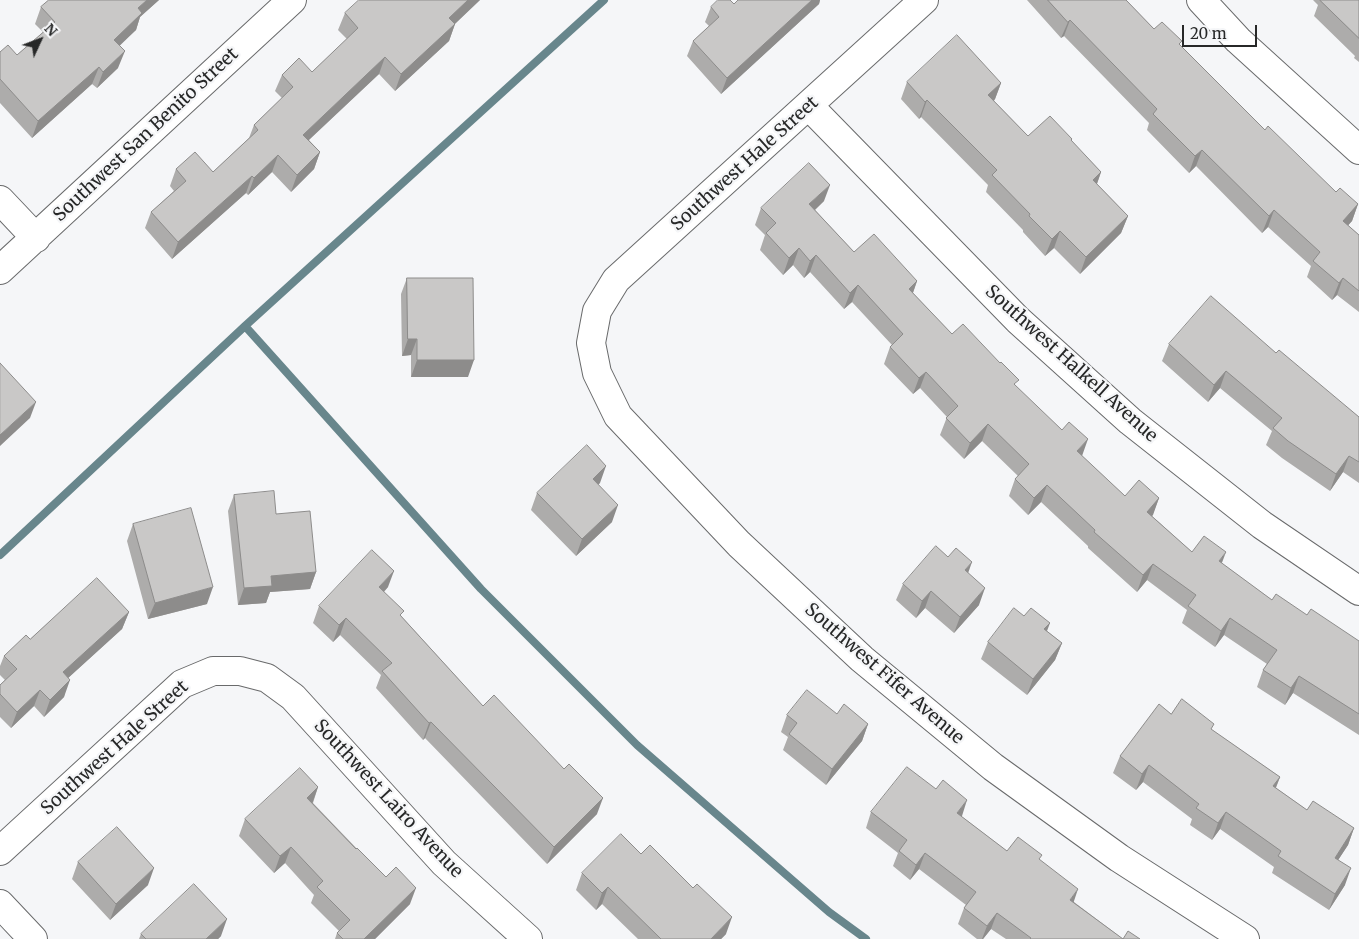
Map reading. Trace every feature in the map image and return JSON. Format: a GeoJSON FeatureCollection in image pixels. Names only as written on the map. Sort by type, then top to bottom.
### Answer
{"type":"FeatureCollection","features":[{"type":"Feature","properties":{"kind":"street","name":"Southwest San Benito Street"},"geometry":{"type":"LineString","coordinates":[[0,270],[292,0]]}},
{"type":"Feature","properties":{"kind":"street","name":"Southwest Hale Street"},"geometry":{"type":"LineString","coordinates":[[591,343],[596,311],[616,280],[924,0]]}},
{"type":"Feature","properties":{"kind":"street"},"geometry":{"type":"LineString","coordinates":[[1201,0],[1238,40],[1359,150]]}},
{"type":"Feature","properties":{"kind":"street","name":"Southwest Halkell Avenue"},"geometry":{"type":"LineString","coordinates":[[809,106],[1018,320],[1130,420],[1262,525],[1359,591]]}},
{"type":"Feature","properties":{"kind":"street"},"geometry":{"type":"LineString","coordinates":[[0,200],[36,238]]}},
{"type":"Feature","properties":{"kind":"street","name":"Southwest Fifer Avenue"},"geometry":{"type":"LineString","coordinates":[[591,343],[597,373],[618,416],[739,544],[862,659],[1008,778],[1118,858],[1245,939]]}},
{"type":"Feature","properties":{"kind":"street","name":"Southwest Hale Street"},"geometry":{"type":"LineString","coordinates":[[0,851],[182,684],[213,671],[240,671]]}},
{"type":"Feature","properties":{"kind":"street","name":"Southwest Lairo Avenue"},"geometry":{"type":"LineString","coordinates":[[240,671],[267,678],[294,698],[444,863],[528,939]]}},
{"type":"Feature","properties":{"kind":"street"},"geometry":{"type":"LineString","coordinates":[[0,904],[33,939]]}},
{"type":"Feature","properties":{"kind":"building"},"geometry":{"type":"Polygon","coordinates":[[[49,0],[147,0],[138,8],[142,13],[114,40],[125,51],[103,72],[99,67],[38,121],[0,79],[0,52],[8,45],[17,55],[55,22],[41,7],[49,0]]]}},
{"type":"Feature","properties":{"kind":"building"},"geometry":{"type":"Polygon","coordinates":[[[359,0],[468,0],[449,18],[455,24],[401,74],[385,57],[303,135],[320,152],[297,175],[278,155],[254,178],[252,176],[178,242],[151,212],[186,181],[176,169],[195,152],[213,172],[258,130],[254,125],[293,87],[282,75],[299,58],[312,72],[358,28],[345,13],[359,0]]]}},
{"type":"Feature","properties":{"kind":"building"},"geometry":{"type":"Polygon","coordinates":[[[718,0],[730,0],[734,4],[738,0],[812,0],[727,78],[693,41],[719,17],[711,7],[718,0]]]}},
{"type":"Feature","properties":{"kind":"building"},"geometry":{"type":"Polygon","coordinates":[[[1048,0],[1126,0],[1154,29],[1162,22],[1182,41],[1179,44],[1265,130],[1268,126],[1336,192],[1340,188],[1358,204],[1343,221],[1359,235],[1359,291],[1343,278],[1339,283],[1313,261],[1320,252],[1274,210],[1269,216],[1202,150],[1195,156],[1153,114],[1157,109],[1048,0]]]}},
{"type":"Feature","properties":{"kind":"building"},"geometry":{"type":"Polygon","coordinates":[[[1320,0],[1359,0],[1359,38],[1320,0]]]}},
{"type":"Feature","properties":{"kind":"building"},"geometry":{"type":"Polygon","coordinates":[[[957,35],[1001,83],[988,95],[1028,136],[1050,116],[1101,172],[1093,180],[1128,216],[1086,257],[1060,231],[1052,239],[992,175],[997,170],[927,100],[925,102],[907,82],[957,35]]]}},
{"type":"Feature","properties":{"kind":"building"},"geometry":{"type":"Polygon","coordinates":[[[809,163],[830,185],[809,204],[854,252],[874,234],[917,281],[909,289],[952,334],[963,324],[1019,380],[1014,384],[1062,430],[1069,422],[1088,439],[1077,451],[1125,496],[1139,480],[1159,498],[1147,512],[1192,552],[1204,536],[1226,552],[1219,561],[1272,600],[1276,594],[1307,615],[1311,609],[1359,641],[1359,714],[1299,676],[1291,688],[1263,670],[1277,650],[1230,618],[1221,631],[1188,606],[1196,595],[1153,564],[1143,575],[1094,532],[1095,530],[1047,485],[1034,498],[1015,479],[1029,464],[988,424],[970,443],[946,418],[958,406],[926,372],[919,378],[890,347],[903,334],[858,285],[850,293],[816,255],[810,261],[799,248],[789,258],[766,233],[776,223],[761,208],[809,163]]]}},
{"type":"Feature","properties":{"kind":"building"},"geometry":{"type":"Polygon","coordinates":[[[407,278],[473,278],[474,360],[417,360],[417,339],[408,339],[407,278]]]}},
{"type":"Feature","properties":{"kind":"building"},"geometry":{"type":"Polygon","coordinates":[[[1211,296],[1276,353],[1279,350],[1359,417],[1359,462],[1349,456],[1336,474],[1288,441],[1273,428],[1282,418],[1226,371],[1214,385],[1169,344],[1211,296]]]}},
{"type":"Feature","properties":{"kind":"building"},"geometry":{"type":"Polygon","coordinates":[[[0,363],[36,402],[0,435],[0,363]]]}},
{"type":"Feature","properties":{"kind":"building"},"geometry":{"type":"Polygon","coordinates":[[[587,445],[606,466],[593,479],[618,505],[582,539],[537,493],[587,445]]]}},
{"type":"Feature","properties":{"kind":"building"},"geometry":{"type":"Polygon","coordinates":[[[274,491],[276,514],[310,511],[316,572],[271,576],[272,586],[244,588],[234,495],[274,491]]]}},
{"type":"Feature","properties":{"kind":"building"},"geometry":{"type":"Polygon","coordinates":[[[191,508],[213,587],[155,603],[133,524],[191,508]]]}},
{"type":"Feature","properties":{"kind":"building"},"geometry":{"type":"Polygon","coordinates":[[[936,546],[948,557],[956,548],[972,562],[965,570],[985,588],[960,617],[931,591],[922,601],[903,584],[936,546]]]}},
{"type":"Feature","properties":{"kind":"building"},"geometry":{"type":"Polygon","coordinates":[[[372,550],[394,571],[379,587],[404,611],[400,615],[483,706],[494,695],[564,769],[569,764],[603,798],[554,847],[431,722],[429,723],[382,671],[392,663],[346,618],[339,625],[319,606],[372,550]]]}},
{"type":"Feature","properties":{"kind":"building"},"geometry":{"type":"Polygon","coordinates":[[[97,578],[129,612],[63,672],[70,680],[50,700],[40,690],[17,712],[0,694],[0,685],[17,669],[4,656],[26,635],[30,639],[97,578]]]}},
{"type":"Feature","properties":{"kind":"building"},"geometry":{"type":"Polygon","coordinates":[[[1014,608],[1024,616],[1031,608],[1050,623],[1044,629],[1062,643],[1033,679],[988,642],[1014,608]]]}},
{"type":"Feature","properties":{"kind":"building"},"geometry":{"type":"Polygon","coordinates":[[[807,690],[837,714],[844,704],[868,724],[832,769],[789,734],[797,723],[787,715],[807,690]]]}},
{"type":"Feature","properties":{"kind":"building"},"geometry":{"type":"Polygon","coordinates":[[[1182,699],[1214,724],[1211,729],[1280,777],[1273,786],[1307,810],[1313,801],[1354,828],[1335,858],[1351,868],[1335,894],[1278,856],[1281,851],[1226,812],[1218,823],[1196,808],[1199,804],[1149,765],[1142,774],[1120,756],[1159,704],[1171,714],[1182,699]]]}},
{"type":"Feature","properties":{"kind":"building"},"geometry":{"type":"Polygon","coordinates":[[[907,767],[936,789],[943,780],[967,800],[957,813],[1007,851],[1018,837],[1042,855],[1039,859],[1078,889],[1070,900],[1123,939],[1030,939],[997,913],[987,926],[964,908],[976,892],[925,853],[916,865],[899,851],[907,840],[871,812],[907,767]]]}},
{"type":"Feature","properties":{"kind":"building"},"geometry":{"type":"Polygon","coordinates":[[[300,768],[318,787],[307,798],[356,849],[386,877],[396,867],[416,888],[364,939],[343,939],[337,933],[350,920],[317,887],[323,881],[291,847],[280,856],[245,819],[300,768]]]}},
{"type":"Feature","properties":{"kind":"building"},"geometry":{"type":"Polygon","coordinates":[[[117,827],[154,868],[116,904],[78,862],[117,827]]]}},
{"type":"Feature","properties":{"kind":"building"},"geometry":{"type":"Polygon","coordinates":[[[621,834],[641,854],[650,845],[693,888],[697,884],[732,917],[711,939],[661,939],[608,887],[602,893],[582,873],[621,834]]]}},
{"type":"Feature","properties":{"kind":"building"},"geometry":{"type":"Polygon","coordinates":[[[194,884],[227,919],[206,939],[146,939],[141,934],[194,884]]]}},
{"type":"Feature","properties":{"kind":"building"},"geometry":{"type":"Polygon","coordinates":[[[1128,931],[1140,939],[1123,939],[1128,931]]]}},
{"type":"Feature","properties":{"kind":"waterway"},"geometry":{"type":"LineString","coordinates":[[0,555],[245,326],[604,0]]}},
{"type":"Feature","properties":{"kind":"waterway"},"geometry":{"type":"LineString","coordinates":[[245,326],[481,589],[637,745],[829,912],[866,939]]}}]}
